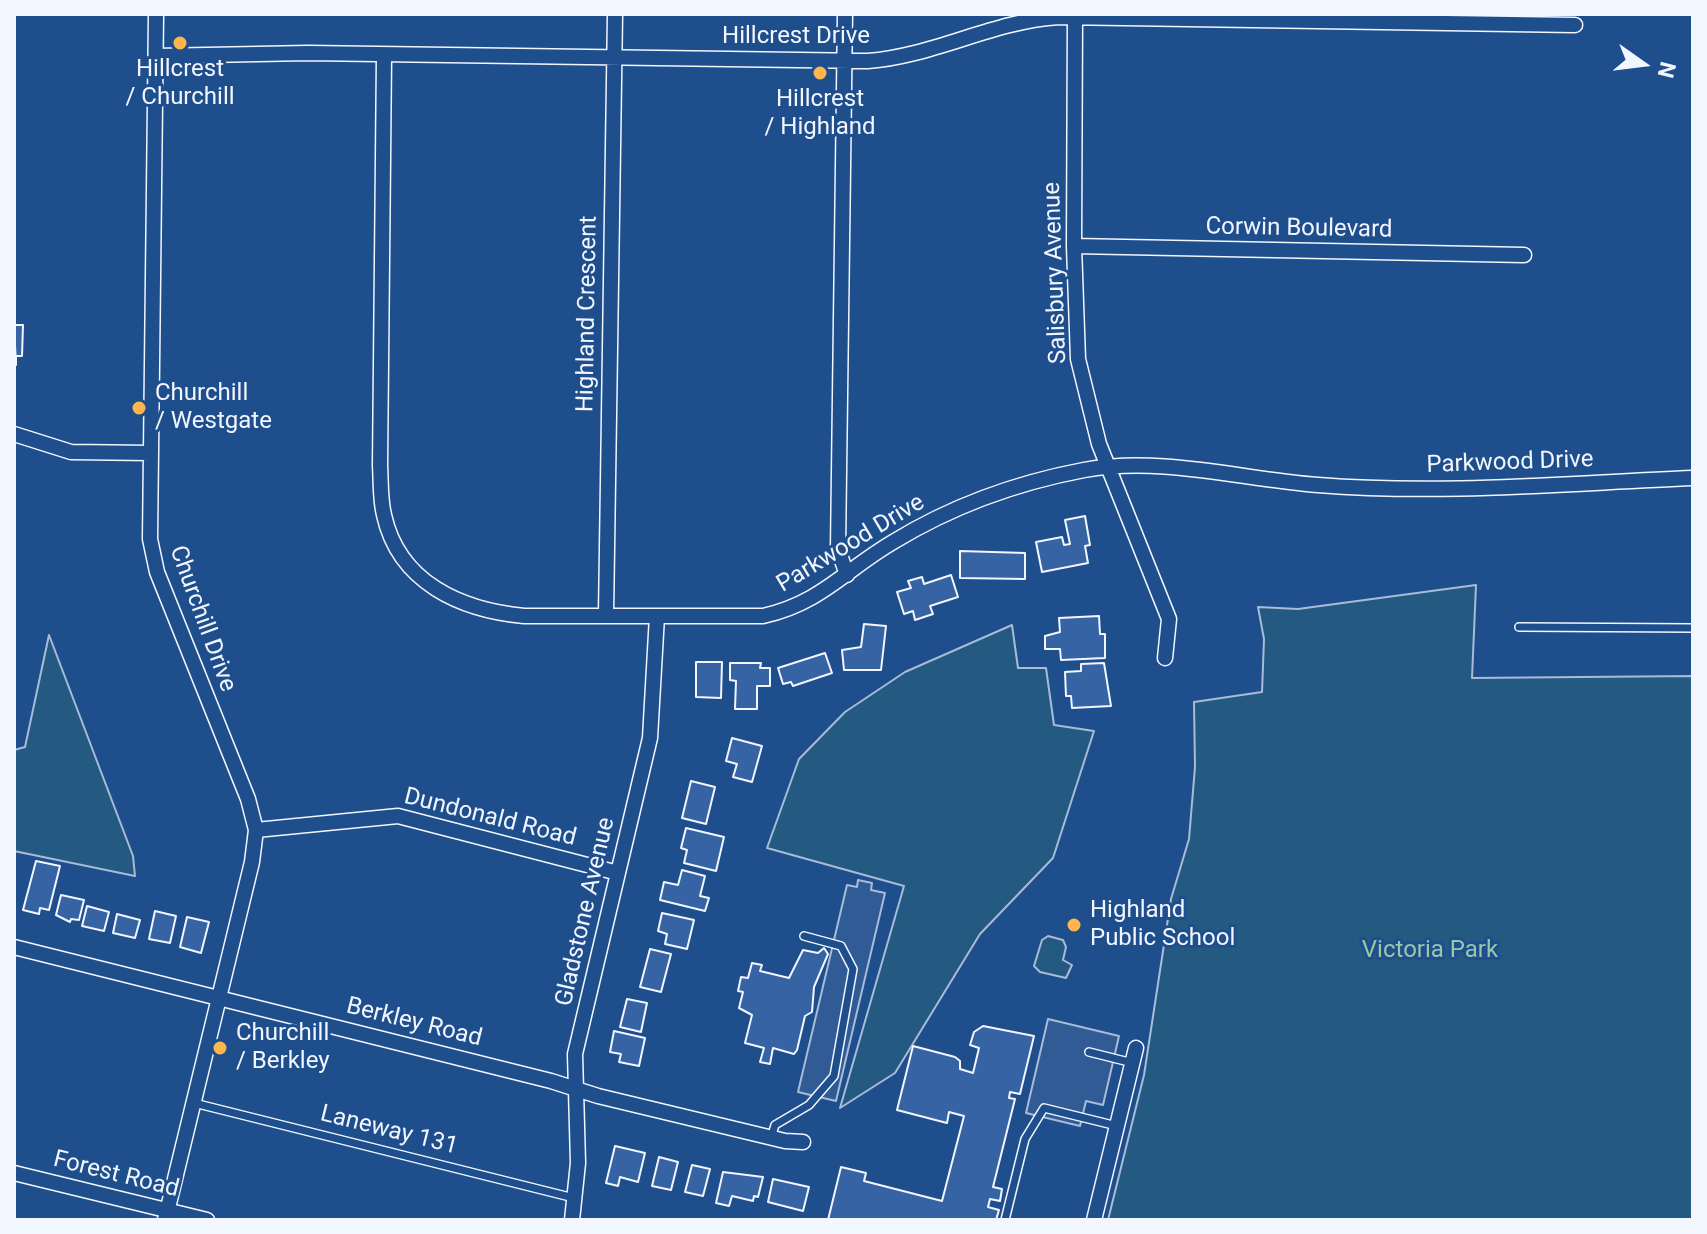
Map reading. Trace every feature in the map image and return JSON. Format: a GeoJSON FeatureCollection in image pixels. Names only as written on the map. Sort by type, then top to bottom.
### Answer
{"type":"FeatureCollection","features":[{"type":"Feature","properties":{"kind":"street","name":"Churchill Drive"},"geometry":{"type":"LineString","coordinates":[[156,14],[149,525],[157,572],[248,799],[256,830],[252,862],[166,1215]]}},
{"type":"Feature","properties":{"kind":"street","name":"Highland Crescent"},"geometry":{"type":"LineString","coordinates":[[606,615],[615,14]]}},
{"type":"Feature","properties":{"kind":"street"},"geometry":{"type":"LineString","coordinates":[[845,14],[838,549],[847,575]]}},
{"type":"Feature","properties":{"kind":"street","name":"Hillcrest Drive"},"geometry":{"type":"LineString","coordinates":[[156,56],[883,60],[1016,22],[1075,15],[1575,25]]}},
{"type":"Feature","properties":{"kind":"street","name":"Salisbury Avenue"},"geometry":{"type":"LineString","coordinates":[[1075,15],[1074,246],[1078,359],[1099,444],[1169,619],[1165,658]]}},
{"type":"Feature","properties":{"kind":"street","name":"Parkwood Drive"},"geometry":{"type":"LineString","coordinates":[[384,56],[380,465],[384,516],[397,547],[416,573],[433,589],[487,612],[524,616],[763,616],[793,609],[847,575],[889,543],[960,505],[1032,482],[1109,466],[1179,468],[1318,485],[1421,489],[1693,478]]}},
{"type":"Feature","properties":{"kind":"street","name":"Corwin Boulevard"},"geometry":{"type":"LineString","coordinates":[[1074,246],[1524,255]]}},
{"type":"Feature","properties":{"kind":"street"},"geometry":{"type":"LineString","coordinates":[[14,434],[71,452],[151,453]]}},
{"type":"Feature","properties":{"kind":"street","name":"Gladstone Avenue"},"geometry":{"type":"LineString","coordinates":[[572,1220],[578,1163],[575,1054],[650,738],[657,616]]}},
{"type":"Feature","properties":{"kind":"street","name":"Dundonald Road"},"geometry":{"type":"LineString","coordinates":[[256,830],[398,816],[618,873]]}},
{"type":"Feature","properties":{"kind":"street","name":"Berkley Road"},"geometry":{"type":"LineString","coordinates":[[14,947],[220,996],[771,1138],[803,1142]]}},
{"type":"Feature","properties":{"kind":"street"},"geometry":{"type":"LineString","coordinates":[[1094,1220],[1134,1055]]}},
{"type":"Feature","properties":{"kind":"street","name":"Forest Road"},"geometry":{"type":"LineString","coordinates":[[14,1173],[166,1215],[207,1220]]}},
{"type":"Feature","properties":{"kind":"lane"},"geometry":{"type":"LineString","coordinates":[[1519,627],[1693,628]]}},
{"type":"Feature","properties":{"kind":"lane"},"geometry":{"type":"LineString","coordinates":[[771,1138],[775,1125],[809,1105],[834,1076],[853,969],[841,946],[804,936]]}},
{"type":"Feature","properties":{"kind":"lane"},"geometry":{"type":"LineString","coordinates":[[1089,1052],[1134,1055]]}},
{"type":"Feature","properties":{"kind":"lane","name":"Laneway 131"},"geometry":{"type":"LineString","coordinates":[[194,1103],[574,1198]]}},
{"type":"Feature","properties":{"kind":"lane"},"geometry":{"type":"LineString","coordinates":[[1005,1220],[1025,1139],[1044,1108],[1117,1126]]}},
{"type":"Feature","properties":{"kind":"green space","name":"Victoria Park"},"geometry":{"type":"Polygon","coordinates":[[[1476,585],[1472,678],[1693,676],[1693,1220],[1108,1220],[1144,1075],[1171,899],[1189,839],[1195,767],[1194,702],[1262,692],[1264,639],[1258,607],[1298,609],[1476,585]]]}},
{"type":"Feature","properties":{"kind":"green space"},"geometry":{"type":"Polygon","coordinates":[[[1012,625],[1018,668],[1046,668],[1054,725],[1094,731],[1053,858],[980,934],[895,1073],[840,1108],[904,886],[767,848],[799,759],[845,712],[905,672],[1012,625]]]}},
{"type":"Feature","properties":{"kind":"green space"},"geometry":{"type":"Polygon","coordinates":[[[49,635],[133,856],[135,876],[14,851],[14,750],[25,747],[49,635]]]}},
{"type":"Feature","properties":{"kind":"green space"},"geometry":{"type":"Polygon","coordinates":[[[1048,936],[1063,940],[1066,947],[1063,960],[1072,965],[1066,978],[1040,972],[1034,966],[1042,940],[1048,936]]]}},
{"type":"Feature","properties":{"kind":"shaded area"},"geometry":{"type":"Polygon","coordinates":[[[858,880],[872,883],[871,890],[885,893],[836,1101],[798,1092],[847,885],[857,887],[858,880]]]}},
{"type":"Feature","properties":{"kind":"shaded area"},"geometry":{"type":"Polygon","coordinates":[[[1048,1019],[1119,1036],[1103,1105],[1086,1101],[1080,1126],[1026,1113],[1048,1019]]]}},
{"type":"Feature","properties":{"kind":"building"},"geometry":{"type":"Polygon","coordinates":[[[14,325],[23,325],[22,356],[16,356],[16,365],[14,325]]]}},
{"type":"Feature","properties":{"kind":"building"},"geometry":{"type":"Polygon","coordinates":[[[1085,516],[1090,545],[1085,546],[1088,563],[1042,572],[1036,542],[1062,537],[1064,545],[1070,544],[1065,520],[1085,516]]]}},
{"type":"Feature","properties":{"kind":"building"},"geometry":{"type":"Polygon","coordinates":[[[960,551],[1025,553],[1025,579],[960,578],[960,551]]]}},
{"type":"Feature","properties":{"kind":"building"},"geometry":{"type":"Polygon","coordinates":[[[951,575],[958,597],[930,606],[933,614],[915,620],[913,611],[904,614],[897,592],[911,588],[908,581],[922,577],[924,584],[951,575]]]}},
{"type":"Feature","properties":{"kind":"building"},"geometry":{"type":"Polygon","coordinates":[[[1099,616],[1100,634],[1105,634],[1105,658],[1061,660],[1060,649],[1045,649],[1045,636],[1060,632],[1059,618],[1099,616]]]}},
{"type":"Feature","properties":{"kind":"building"},"geometry":{"type":"Polygon","coordinates":[[[864,624],[886,626],[881,670],[844,670],[842,650],[861,647],[864,624]]]}},
{"type":"Feature","properties":{"kind":"building"},"geometry":{"type":"Polygon","coordinates":[[[825,653],[832,673],[793,686],[791,682],[783,684],[778,668],[825,653]]]}},
{"type":"Feature","properties":{"kind":"building"},"geometry":{"type":"Polygon","coordinates":[[[696,662],[722,662],[721,698],[696,697],[696,662]]]}},
{"type":"Feature","properties":{"kind":"building"},"geometry":{"type":"Polygon","coordinates":[[[730,663],[761,663],[760,668],[770,668],[770,686],[757,686],[757,709],[735,709],[736,681],[730,680],[730,663]]]}},
{"type":"Feature","properties":{"kind":"building"},"geometry":{"type":"Polygon","coordinates":[[[1104,663],[1111,706],[1072,708],[1071,696],[1066,696],[1065,672],[1081,671],[1081,664],[1104,663]]]}},
{"type":"Feature","properties":{"kind":"building"},"geometry":{"type":"Polygon","coordinates":[[[732,738],[762,746],[752,782],[733,777],[737,764],[726,761],[732,738]]]}},
{"type":"Feature","properties":{"kind":"building"},"geometry":{"type":"Polygon","coordinates":[[[691,781],[715,787],[706,824],[682,818],[691,781]]]}},
{"type":"Feature","properties":{"kind":"building"},"geometry":{"type":"Polygon","coordinates":[[[686,828],[724,837],[716,871],[684,863],[687,850],[681,848],[686,828]]]}},
{"type":"Feature","properties":{"kind":"building"},"geometry":{"type":"Polygon","coordinates":[[[36,861],[60,866],[49,910],[40,908],[39,914],[23,910],[36,861]]]}},
{"type":"Feature","properties":{"kind":"building"},"geometry":{"type":"Polygon","coordinates":[[[682,870],[705,876],[700,896],[709,898],[705,911],[660,900],[664,882],[678,885],[682,870]]]}},
{"type":"Feature","properties":{"kind":"building"},"geometry":{"type":"Polygon","coordinates":[[[61,895],[84,900],[79,920],[71,919],[70,922],[56,915],[61,895]]]}},
{"type":"Feature","properties":{"kind":"building"},"geometry":{"type":"Polygon","coordinates":[[[87,906],[109,912],[104,931],[82,926],[87,906]]]}},
{"type":"Feature","properties":{"kind":"building"},"geometry":{"type":"Polygon","coordinates":[[[155,911],[176,916],[170,943],[149,939],[155,911]]]}},
{"type":"Feature","properties":{"kind":"building"},"geometry":{"type":"Polygon","coordinates":[[[662,913],[694,920],[687,949],[665,944],[667,934],[658,931],[662,913]]]}},
{"type":"Feature","properties":{"kind":"building"},"geometry":{"type":"Polygon","coordinates":[[[117,914],[140,920],[135,938],[113,933],[117,914]]]}},
{"type":"Feature","properties":{"kind":"building"},"geometry":{"type":"Polygon","coordinates":[[[187,917],[209,922],[201,953],[180,947],[187,917]]]}},
{"type":"Feature","properties":{"kind":"building"},"geometry":{"type":"Polygon","coordinates":[[[824,948],[828,954],[814,987],[812,1012],[805,1016],[797,1050],[794,1054],[773,1048],[770,1064],[760,1062],[764,1048],[745,1043],[752,1015],[739,1008],[743,992],[738,991],[741,977],[748,978],[752,963],[762,965],[760,971],[789,978],[803,950],[818,953],[824,948]]]}},
{"type":"Feature","properties":{"kind":"building"},"geometry":{"type":"Polygon","coordinates":[[[650,949],[671,954],[661,992],[640,987],[650,949]]]}},
{"type":"Feature","properties":{"kind":"building"},"geometry":{"type":"Polygon","coordinates":[[[627,999],[647,1003],[641,1032],[620,1027],[627,999]]]}},
{"type":"Feature","properties":{"kind":"building"},"geometry":{"type":"Polygon","coordinates":[[[983,1026],[1034,1036],[1020,1094],[1010,1092],[1009,1098],[1015,1099],[993,1187],[1002,1189],[1000,1201],[990,1199],[988,1207],[999,1210],[996,1220],[828,1220],[841,1167],[866,1173],[864,1181],[942,1201],[964,1116],[949,1112],[947,1123],[897,1110],[913,1046],[955,1057],[960,1061],[960,1069],[973,1073],[979,1048],[970,1045],[974,1032],[983,1026]]]}},
{"type":"Feature","properties":{"kind":"building"},"geometry":{"type":"Polygon","coordinates":[[[614,1031],[645,1038],[639,1066],[619,1062],[621,1054],[610,1052],[614,1031]]]}},
{"type":"Feature","properties":{"kind":"building"},"geometry":{"type":"Polygon","coordinates":[[[615,1146],[645,1153],[638,1182],[620,1177],[618,1186],[606,1183],[615,1146]]]}},
{"type":"Feature","properties":{"kind":"building"},"geometry":{"type":"Polygon","coordinates":[[[659,1157],[678,1162],[671,1190],[652,1186],[659,1157]]]}},
{"type":"Feature","properties":{"kind":"building"},"geometry":{"type":"Polygon","coordinates":[[[692,1165],[710,1169],[703,1196],[685,1192],[692,1165]]]}},
{"type":"Feature","properties":{"kind":"building"},"geometry":{"type":"Polygon","coordinates":[[[723,1172],[763,1177],[758,1197],[754,1196],[753,1201],[732,1196],[729,1206],[716,1203],[723,1172]]]}},
{"type":"Feature","properties":{"kind":"building"},"geometry":{"type":"Polygon","coordinates":[[[773,1179],[809,1187],[803,1211],[768,1202],[773,1179]]]}},
{"type":"Feature","properties":{"kind":"place","name":"Hillcrest / Churchill"},"geometry":{"type":"Point","coordinates":[180,43]}},
{"type":"Feature","properties":{"kind":"place","name":"Hillcrest / Highland"},"geometry":{"type":"Point","coordinates":[820,73]}},
{"type":"Feature","properties":{"kind":"place","name":"Churchill / Westgate"},"geometry":{"type":"Point","coordinates":[139,408]}},
{"type":"Feature","properties":{"kind":"place","name":"Highland Public School"},"geometry":{"type":"Point","coordinates":[1074,925]}},
{"type":"Feature","properties":{"kind":"place","name":"Churchill / Berkley"},"geometry":{"type":"Point","coordinates":[220,1048]}}]}
